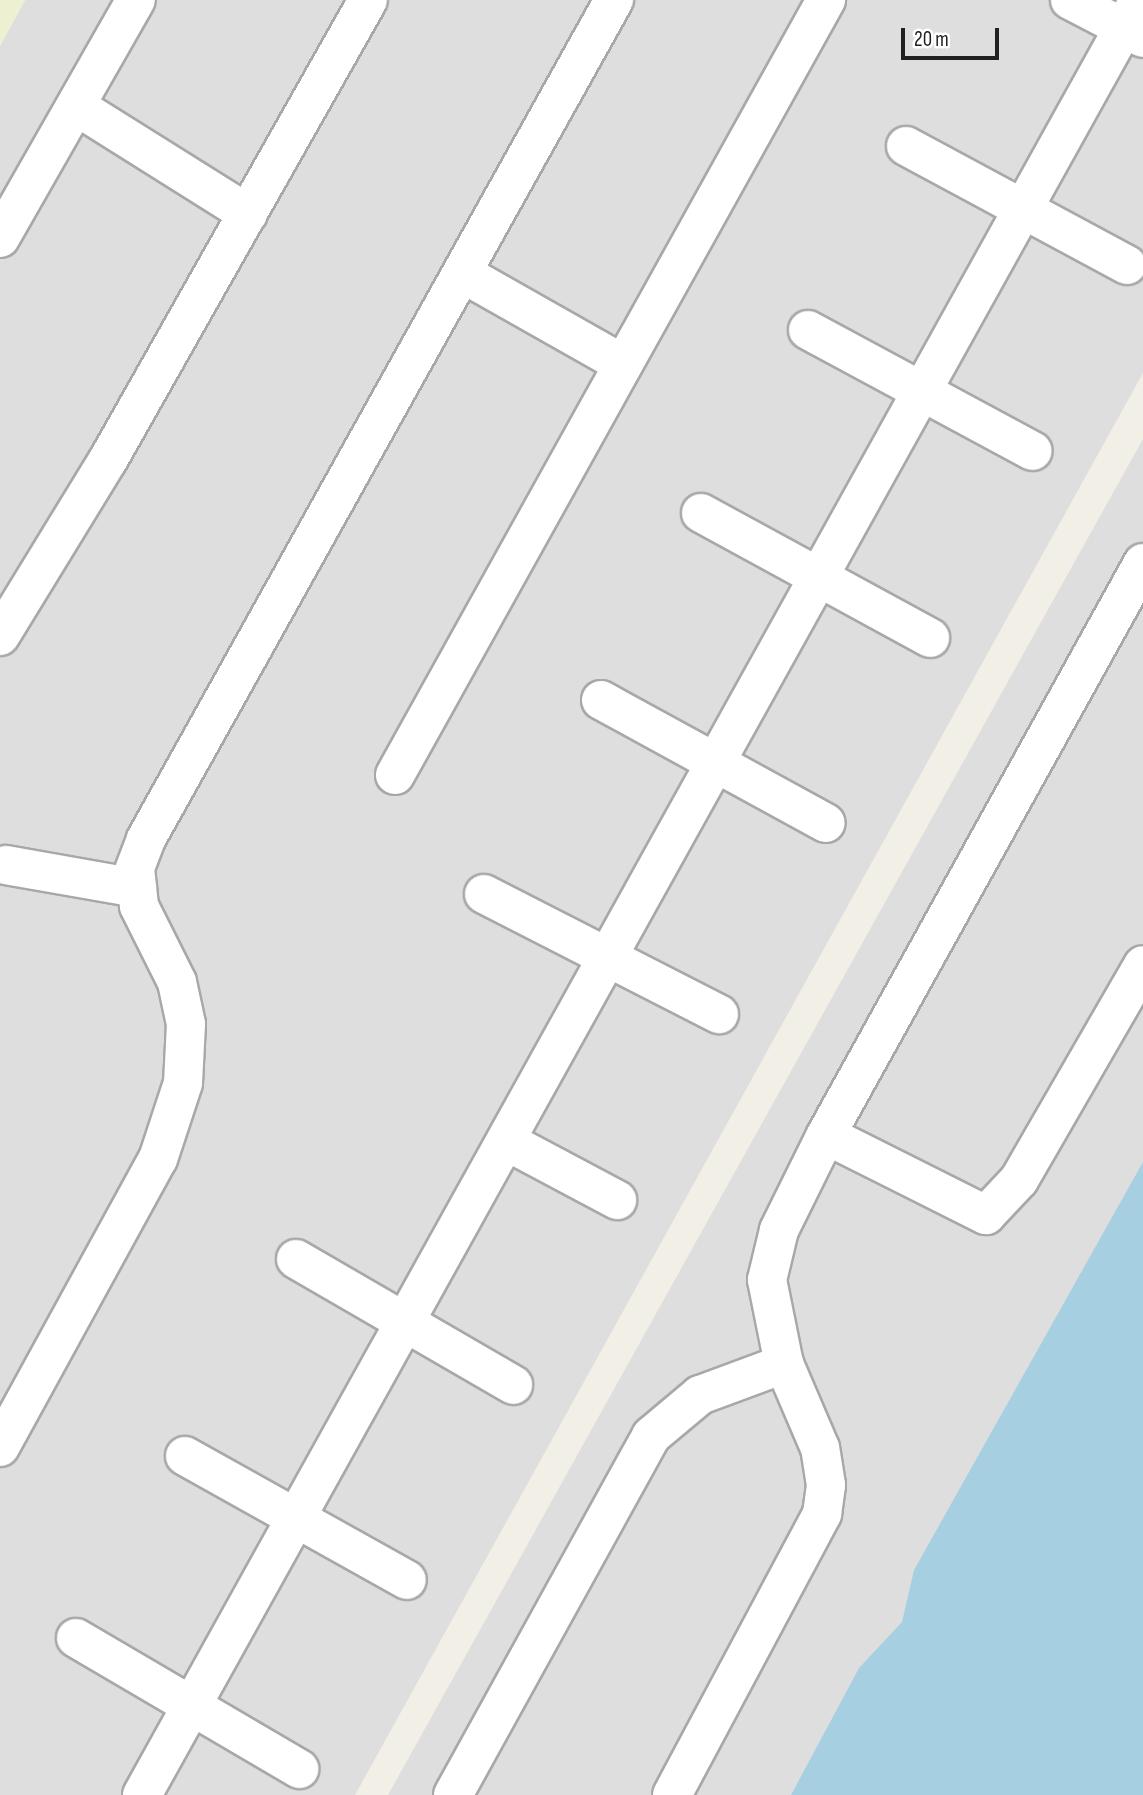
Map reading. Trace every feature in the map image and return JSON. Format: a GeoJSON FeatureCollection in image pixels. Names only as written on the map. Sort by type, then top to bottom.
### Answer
{"type":"FeatureCollection","features":[{"type":"Feature","properties":{"kind":"street"},"geometry":{"type":"LineString","coordinates":[[0,238],[136,0]]}},
{"type":"Feature","properties":{"kind":"street"},"geometry":{"type":"LineString","coordinates":[[0,636],[248,214],[368,0]]}},
{"type":"Feature","properties":{"kind":"street"},"geometry":{"type":"LineString","coordinates":[[0,1447],[158,1159],[183,1083],[186,1024],[177,982],[137,888],[135,868],[145,839],[614,0]]}},
{"type":"Feature","properties":{"kind":"street"},"geometry":{"type":"LineString","coordinates":[[395,775],[825,0]]}},
{"type":"Feature","properties":{"kind":"street"},"geometry":{"type":"LineString","coordinates":[[142,1795],[1023,209],[1135,22],[1070,0]]}},
{"type":"Feature","properties":{"kind":"street"},"geometry":{"type":"LineString","coordinates":[[76,106],[248,214]]}},
{"type":"Feature","properties":{"kind":"street"},"geometry":{"type":"LineString","coordinates":[[906,146],[1127,265]]}},
{"type":"Feature","properties":{"kind":"street"},"geometry":{"type":"LineString","coordinates":[[462,273],[623,364]]}},
{"type":"Feature","properties":{"kind":"street"},"geometry":{"type":"LineString","coordinates":[[808,330],[1033,452]]}},
{"type":"Feature","properties":{"kind":"street"},"geometry":{"type":"LineString","coordinates":[[701,513],[930,638]]}},
{"type":"Feature","properties":{"kind":"street"},"geometry":{"type":"LineString","coordinates":[[672,1795],[822,1514],[827,1485],[820,1448],[784,1364],[767,1280],[779,1230],[826,1135],[1143,563]]}},
{"type":"Feature","properties":{"kind":"street"},"geometry":{"type":"LineString","coordinates":[[601,700],[826,823]]}},
{"type":"Feature","properties":{"kind":"street"},"geometry":{"type":"LineString","coordinates":[[6,865],[137,888]]}},
{"type":"Feature","properties":{"kind":"street"},"geometry":{"type":"LineString","coordinates":[[484,894],[719,1014]]}},
{"type":"Feature","properties":{"kind":"street"},"geometry":{"type":"LineString","coordinates":[[826,1135],[986,1214],[1019,1180],[1143,965]]}},
{"type":"Feature","properties":{"kind":"street"},"geometry":{"type":"LineString","coordinates":[[506,1141],[617,1200]]}},
{"type":"Feature","properties":{"kind":"street"},"geometry":{"type":"LineString","coordinates":[[296,1259],[513,1385]]}},
{"type":"Feature","properties":{"kind":"street"},"geometry":{"type":"LineString","coordinates":[[453,1795],[651,1436],[700,1395],[784,1364]]}},
{"type":"Feature","properties":{"kind":"street"},"geometry":{"type":"LineString","coordinates":[[185,1456],[407,1580]]}},
{"type":"Feature","properties":{"kind":"street"},"geometry":{"type":"LineString","coordinates":[[76,1638],[193,1704],[299,1769]]}},
{"type":"Feature","properties":{"kind":"shaded area"},"geometry":{"type":"Polygon","coordinates":[[[25,0],[1143,0],[1143,373],[355,1795],[0,1795],[0,46],[25,0]]]}},
{"type":"Feature","properties":{"kind":"shaded area"},"geometry":{"type":"Polygon","coordinates":[[[1143,439],[1143,1216],[822,1795],[388,1795],[1143,439]]]}},
{"type":"Feature","properties":{"kind":"green space"},"geometry":{"type":"Polygon","coordinates":[[[0,0],[25,0],[0,46],[0,0]]]}},
{"type":"Feature","properties":{"kind":"water"},"geometry":{"type":"Polygon","coordinates":[[[1143,1162],[1143,1795],[791,1795],[859,1668],[902,1622],[914,1570],[1143,1162]]]}}]}
